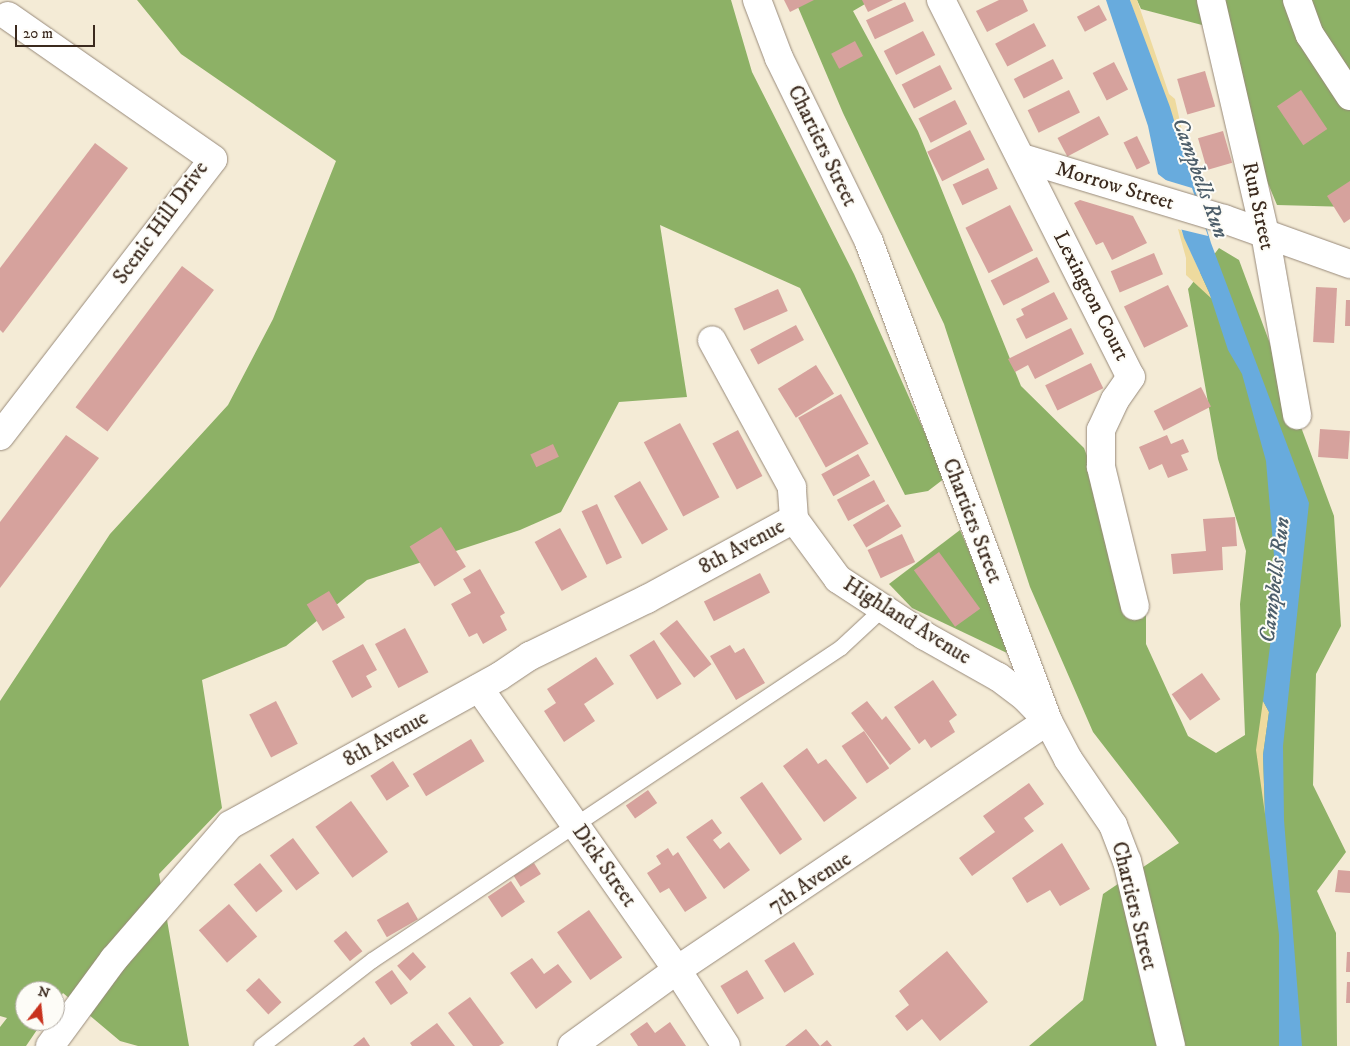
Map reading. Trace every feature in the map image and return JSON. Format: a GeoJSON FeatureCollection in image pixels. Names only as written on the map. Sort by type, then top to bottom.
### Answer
{"type":"FeatureCollection","features":[{"type":"Feature","properties":{"kind":"street","name":"Chartiers Street"},"geometry":{"type":"LineString","coordinates":[[756,0],[779,58],[869,242],[1048,721],[1068,759],[1112,825],[1128,861],[1171,1046]]}},
{"type":"Feature","properties":{"kind":"street","name":"Lexington Court"},"geometry":{"type":"LineString","coordinates":[[940,0],[1022,158],[1131,377],[1116,400],[1101,430],[1102,467],[1135,606]]}},
{"type":"Feature","properties":{"kind":"street","name":"Run Street"},"geometry":{"type":"LineString","coordinates":[[1211,0],[1265,233],[1297,415]]}},
{"type":"Feature","properties":{"kind":"street"},"geometry":{"type":"LineString","coordinates":[[1297,0],[1310,35],[1350,96]]}},
{"type":"Feature","properties":{"kind":"street","name":"Scenic Hill Drive"},"geometry":{"type":"LineString","coordinates":[[0,436],[212,159],[7,12]]}},
{"type":"Feature","properties":{"kind":"street","name":"Morrow Street"},"geometry":{"type":"LineString","coordinates":[[1022,158],[1224,219],[1350,264]]}},
{"type":"Feature","properties":{"kind":"street"},"geometry":{"type":"LineString","coordinates":[[712,340],[792,487],[794,519]]}},
{"type":"Feature","properties":{"kind":"street","name":"Highland Avenue"},"geometry":{"type":"LineString","coordinates":[[794,519],[838,579],[998,677],[1026,697],[1048,721]]}},
{"type":"Feature","properties":{"kind":"street","name":"8th Avenue"},"geometry":{"type":"LineString","coordinates":[[50,1046],[114,959],[230,825],[479,688],[530,656],[647,598],[794,519]]}},
{"type":"Feature","properties":{"kind":"street","name":"Dick Street"},"geometry":{"type":"LineString","coordinates":[[479,688],[677,970],[726,1046]]}},
{"type":"Feature","properties":{"kind":"street","name":"7th Avenue"},"geometry":{"type":"LineString","coordinates":[[572,1046],[677,970],[1048,721]]}},
{"type":"Feature","properties":{"kind":"lane"},"geometry":{"type":"LineString","coordinates":[[261,1046],[372,960],[574,823],[841,647],[883,608]]}},
{"type":"Feature","properties":{"kind":"green space"},"geometry":{"type":"Polygon","coordinates":[[[137,0],[731,0],[752,72],[854,274],[945,478],[928,491],[905,495],[800,288],[660,225],[687,397],[619,402],[561,512],[520,530],[367,580],[286,646],[202,680],[222,808],[159,874],[189,1046],[138,1046],[120,1041],[65,995],[65,981],[15,981],[15,1031],[36,1031],[26,1046],[0,1046],[0,1027],[7,1018],[0,1016],[0,701],[110,534],[228,405],[273,319],[336,161],[181,54],[137,0]]]}},
{"type":"Feature","properties":{"kind":"green space"},"geometry":{"type":"Polygon","coordinates":[[[795,0],[872,0],[853,11],[918,131],[1021,386],[1084,448],[1146,608],[1146,644],[1188,736],[1216,753],[1245,735],[1240,604],[1246,551],[1218,459],[1188,289],[1219,248],[1239,260],[1334,516],[1341,626],[1316,674],[1313,785],[1346,852],[1317,891],[1336,933],[1337,1046],[1029,1046],[1083,1000],[1103,894],[1179,843],[1093,732],[1030,587],[944,324],[843,113],[795,0]]]}},
{"type":"Feature","properties":{"kind":"green space"},"geometry":{"type":"Polygon","coordinates":[[[1137,0],[1350,0],[1350,207],[1277,205],[1202,25],[1141,9],[1137,0]]]}},
{"type":"Feature","properties":{"kind":"green space"},"geometry":{"type":"Polygon","coordinates":[[[960,530],[1000,622],[1007,653],[912,608],[889,584],[960,530]]]}},
{"type":"Feature","properties":{"kind":"sand"},"geometry":{"type":"Polygon","coordinates":[[[1130,0],[1137,0],[1169,94],[1175,99],[1188,158],[1186,161],[1130,0]]]}},
{"type":"Feature","properties":{"kind":"sand"},"geometry":{"type":"Polygon","coordinates":[[[1178,229],[1181,230],[1212,299],[1186,275],[1186,258],[1178,229]]]}},
{"type":"Feature","properties":{"kind":"sand"},"geometry":{"type":"Polygon","coordinates":[[[1263,701],[1269,712],[1263,755],[1265,814],[1256,750],[1263,701]]]}},
{"type":"Feature","properties":{"kind":"water"},"geometry":{"type":"Polygon","coordinates":[[[1106,0],[1130,0],[1170,107],[1211,243],[1309,503],[1283,746],[1284,820],[1302,1046],[1279,1046],[1279,935],[1265,814],[1263,755],[1269,712],[1263,701],[1277,591],[1266,461],[1242,374],[1228,350],[1209,292],[1184,238],[1167,181],[1158,174],[1148,126],[1106,0]]]}},
{"type":"Feature","properties":{"kind":"pier"},"geometry":{"type":"Polygon","coordinates":[[[1162,179],[1192,188],[1208,236],[1179,229],[1162,179]]]}},
{"type":"Feature","properties":{"kind":"building"},"geometry":{"type":"Polygon","coordinates":[[[784,0],[814,0],[790,12],[784,0]]]}},
{"type":"Feature","properties":{"kind":"building"},"geometry":{"type":"Polygon","coordinates":[[[862,0],[893,0],[868,12],[862,0]]]}},
{"type":"Feature","properties":{"kind":"building"},"geometry":{"type":"Polygon","coordinates":[[[999,0],[1023,0],[1028,11],[987,32],[976,11],[999,0]]]}},
{"type":"Feature","properties":{"kind":"building"},"geometry":{"type":"Polygon","coordinates":[[[905,2],[914,21],[875,39],[866,20],[905,2]]]}},
{"type":"Feature","properties":{"kind":"building"},"geometry":{"type":"Polygon","coordinates":[[[1099,5],[1107,20],[1085,32],[1077,17],[1099,5]]]}},
{"type":"Feature","properties":{"kind":"building"},"geometry":{"type":"Polygon","coordinates":[[[1034,23],[1046,46],[1007,67],[995,44],[1034,23]]]}},
{"type":"Feature","properties":{"kind":"building"},"geometry":{"type":"Polygon","coordinates":[[[923,31],[935,55],[896,75],[884,51],[923,31]]]}},
{"type":"Feature","properties":{"kind":"building"},"geometry":{"type":"Polygon","coordinates":[[[855,41],[863,56],[839,69],[831,54],[855,41]]]}},
{"type":"Feature","properties":{"kind":"building"},"geometry":{"type":"Polygon","coordinates":[[[1053,59],[1063,79],[1024,99],[1014,79],[1053,59]]]}},
{"type":"Feature","properties":{"kind":"building"},"geometry":{"type":"Polygon","coordinates":[[[1114,62],[1128,90],[1107,101],[1093,73],[1114,62]]]}},
{"type":"Feature","properties":{"kind":"building"},"geometry":{"type":"Polygon","coordinates":[[[940,65],[952,89],[914,109],[902,85],[940,65]]]}},
{"type":"Feature","properties":{"kind":"building"},"geometry":{"type":"Polygon","coordinates":[[[1205,71],[1215,107],[1187,115],[1177,79],[1205,71]]]}},
{"type":"Feature","properties":{"kind":"building"},"geometry":{"type":"Polygon","coordinates":[[[1069,90],[1080,112],[1039,133],[1028,110],[1069,90]]]}},
{"type":"Feature","properties":{"kind":"building"},"geometry":{"type":"Polygon","coordinates":[[[1301,90],[1327,129],[1303,145],[1277,106],[1301,90]]]}},
{"type":"Feature","properties":{"kind":"building"},"geometry":{"type":"Polygon","coordinates":[[[955,100],[967,124],[931,143],[918,119],[955,100]]]}},
{"type":"Feature","properties":{"kind":"building"},"geometry":{"type":"Polygon","coordinates":[[[1099,116],[1109,135],[1067,157],[1058,138],[1099,116]]]}},
{"type":"Feature","properties":{"kind":"building"},"geometry":{"type":"Polygon","coordinates":[[[970,130],[985,159],[942,181],[927,152],[970,130]]]}},
{"type":"Feature","properties":{"kind":"building"},"geometry":{"type":"Polygon","coordinates":[[[1223,131],[1232,163],[1207,170],[1198,138],[1223,131]]]}},
{"type":"Feature","properties":{"kind":"building"},"geometry":{"type":"Polygon","coordinates":[[[1137,136],[1150,163],[1137,170],[1124,143],[1137,136]]]}},
{"type":"Feature","properties":{"kind":"building"},"geometry":{"type":"Polygon","coordinates":[[[95,143],[128,168],[3,333],[0,330],[0,268],[95,143]]]}},
{"type":"Feature","properties":{"kind":"building"},"geometry":{"type":"Polygon","coordinates":[[[988,168],[998,189],[962,205],[953,184],[988,168]]]}},
{"type":"Feature","properties":{"kind":"building"},"geometry":{"type":"Polygon","coordinates":[[[1350,181],[1350,219],[1344,223],[1327,196],[1350,181]]]}},
{"type":"Feature","properties":{"kind":"building"},"geometry":{"type":"Polygon","coordinates":[[[1080,200],[1133,216],[1147,243],[1112,260],[1103,242],[1096,245],[1074,203],[1080,200]]]}},
{"type":"Feature","properties":{"kind":"building"},"geometry":{"type":"Polygon","coordinates":[[[1010,205],[1033,250],[989,273],[965,228],[1010,205]]]}},
{"type":"Feature","properties":{"kind":"building"},"geometry":{"type":"Polygon","coordinates":[[[1154,253],[1163,274],[1120,293],[1111,271],[1154,253]]]}},
{"type":"Feature","properties":{"kind":"building"},"geometry":{"type":"Polygon","coordinates":[[[1037,257],[1050,282],[1003,306],[991,281],[1037,257]]]}},
{"type":"Feature","properties":{"kind":"building"},"geometry":{"type":"Polygon","coordinates":[[[182,266],[214,290],[107,431],[75,407],[182,266]]]}},
{"type":"Feature","properties":{"kind":"building"},"geometry":{"type":"Polygon","coordinates":[[[1168,285],[1188,326],[1144,348],[1124,306],[1168,285]]]}},
{"type":"Feature","properties":{"kind":"building"},"geometry":{"type":"Polygon","coordinates":[[[1316,287],[1337,288],[1334,343],[1313,342],[1316,287]]]}},
{"type":"Feature","properties":{"kind":"building"},"geometry":{"type":"Polygon","coordinates":[[[778,289],[788,311],[744,330],[734,309],[778,289]]]}},
{"type":"Feature","properties":{"kind":"building"},"geometry":{"type":"Polygon","coordinates":[[[1054,292],[1068,319],[1026,339],[1016,319],[1024,315],[1021,309],[1054,292]]]}},
{"type":"Feature","properties":{"kind":"building"},"geometry":{"type":"Polygon","coordinates":[[[1346,300],[1350,300],[1350,326],[1345,326],[1346,300]]]}},
{"type":"Feature","properties":{"kind":"building"},"geometry":{"type":"Polygon","coordinates":[[[796,325],[804,340],[758,364],[750,349],[796,325]]]}},
{"type":"Feature","properties":{"kind":"building"},"geometry":{"type":"Polygon","coordinates":[[[1071,328],[1084,354],[1035,379],[1028,365],[1015,372],[1008,359],[1071,328]]]}},
{"type":"Feature","properties":{"kind":"building"},"geometry":{"type":"Polygon","coordinates":[[[1091,363],[1103,388],[1057,411],[1045,385],[1091,363]]]}},
{"type":"Feature","properties":{"kind":"building"},"geometry":{"type":"Polygon","coordinates":[[[816,365],[834,394],[796,418],[778,389],[816,365]]]}},
{"type":"Feature","properties":{"kind":"building"},"geometry":{"type":"Polygon","coordinates":[[[1201,387],[1211,407],[1164,431],[1154,411],[1201,387]]]}},
{"type":"Feature","properties":{"kind":"building"},"geometry":{"type":"Polygon","coordinates":[[[841,394],[869,444],[826,468],[798,418],[841,394]]]}},
{"type":"Feature","properties":{"kind":"building"},"geometry":{"type":"Polygon","coordinates":[[[680,423],[719,497],[683,516],[644,442],[680,423]]]}},
{"type":"Feature","properties":{"kind":"building"},"geometry":{"type":"Polygon","coordinates":[[[1320,429],[1350,431],[1348,459],[1318,457],[1320,429]]]}},
{"type":"Feature","properties":{"kind":"building"},"geometry":{"type":"Polygon","coordinates":[[[738,430],[762,476],[737,490],[712,444],[738,430]]]}},
{"type":"Feature","properties":{"kind":"building"},"geometry":{"type":"Polygon","coordinates":[[[66,435],[99,458],[0,588],[0,522],[66,435]]]}},
{"type":"Feature","properties":{"kind":"building"},"geometry":{"type":"Polygon","coordinates":[[[1167,435],[1171,444],[1183,439],[1189,452],[1181,455],[1188,470],[1168,478],[1162,464],[1149,470],[1139,447],[1167,435]]]}},
{"type":"Feature","properties":{"kind":"building"},"geometry":{"type":"Polygon","coordinates":[[[553,444],[559,457],[536,467],[530,455],[553,444]]]}},
{"type":"Feature","properties":{"kind":"building"},"geometry":{"type":"Polygon","coordinates":[[[858,454],[870,476],[833,496],[821,474],[858,454]]]}},
{"type":"Feature","properties":{"kind":"building"},"geometry":{"type":"Polygon","coordinates":[[[874,480],[885,501],[848,521],[837,500],[874,480]]]}},
{"type":"Feature","properties":{"kind":"building"},"geometry":{"type":"Polygon","coordinates":[[[640,481],[668,529],[642,544],[614,496],[640,481]]]}},
{"type":"Feature","properties":{"kind":"building"},"geometry":{"type":"Polygon","coordinates":[[[597,504],[622,557],[607,565],[582,511],[597,504]]]}},
{"type":"Feature","properties":{"kind":"building"},"geometry":{"type":"Polygon","coordinates":[[[888,504],[901,526],[866,547],[853,525],[888,504]]]}},
{"type":"Feature","properties":{"kind":"building"},"geometry":{"type":"Polygon","coordinates":[[[1235,517],[1237,546],[1222,547],[1223,570],[1173,574],[1171,554],[1206,551],[1203,519],[1235,517]]]}},
{"type":"Feature","properties":{"kind":"building"},"geometry":{"type":"Polygon","coordinates":[[[441,527],[466,567],[435,586],[410,547],[441,527]]]}},
{"type":"Feature","properties":{"kind":"building"},"geometry":{"type":"Polygon","coordinates":[[[560,528],[587,577],[562,591],[535,542],[560,528]]]}},
{"type":"Feature","properties":{"kind":"building"},"geometry":{"type":"Polygon","coordinates":[[[902,534],[915,562],[881,578],[868,550],[902,534]]]}},
{"type":"Feature","properties":{"kind":"building"},"geometry":{"type":"Polygon","coordinates":[[[939,552],[980,609],[955,627],[914,570],[939,552]]]}},
{"type":"Feature","properties":{"kind":"building"},"geometry":{"type":"Polygon","coordinates":[[[480,569],[505,613],[500,616],[507,630],[483,644],[477,633],[469,637],[451,604],[471,593],[463,579],[480,569]]]}},
{"type":"Feature","properties":{"kind":"building"},"geometry":{"type":"Polygon","coordinates":[[[760,573],[770,593],[714,621],[704,602],[760,573]]]}},
{"type":"Feature","properties":{"kind":"building"},"geometry":{"type":"Polygon","coordinates":[[[329,591],[345,618],[323,631],[307,604],[329,591]]]}},
{"type":"Feature","properties":{"kind":"building"},"geometry":{"type":"Polygon","coordinates":[[[677,620],[711,664],[694,678],[660,634],[677,620]]]}},
{"type":"Feature","properties":{"kind":"building"},"geometry":{"type":"Polygon","coordinates":[[[405,628],[428,672],[398,688],[375,644],[405,628]]]}},
{"type":"Feature","properties":{"kind":"building"},"geometry":{"type":"Polygon","coordinates":[[[654,640],[682,684],[657,699],[629,655],[654,640]]]}},
{"type":"Feature","properties":{"kind":"building"},"geometry":{"type":"Polygon","coordinates":[[[363,644],[377,670],[366,676],[372,687],[352,698],[332,661],[363,644]]]}},
{"type":"Feature","properties":{"kind":"building"},"geometry":{"type":"Polygon","coordinates":[[[730,645],[735,653],[744,648],[765,683],[736,700],[710,656],[730,645]]]}},
{"type":"Feature","properties":{"kind":"building"},"geometry":{"type":"Polygon","coordinates":[[[596,657],[614,684],[584,704],[595,721],[564,742],[544,711],[556,703],[547,689],[596,657]]]}},
{"type":"Feature","properties":{"kind":"building"},"geometry":{"type":"Polygon","coordinates":[[[1202,673],[1220,699],[1190,720],[1172,694],[1202,673]]]}},
{"type":"Feature","properties":{"kind":"building"},"geometry":{"type":"Polygon","coordinates":[[[933,680],[957,715],[949,721],[955,732],[931,748],[925,739],[919,744],[894,707],[933,680]]]}},
{"type":"Feature","properties":{"kind":"building"},"geometry":{"type":"Polygon","coordinates":[[[276,701],[298,744],[271,757],[249,715],[276,701]]]}},
{"type":"Feature","properties":{"kind":"building"},"geometry":{"type":"Polygon","coordinates":[[[867,701],[882,720],[886,716],[911,749],[890,765],[851,713],[867,701]]]}},
{"type":"Feature","properties":{"kind":"building"},"geometry":{"type":"Polygon","coordinates":[[[864,731],[889,768],[867,783],[842,746],[864,731]]]}},
{"type":"Feature","properties":{"kind":"building"},"geometry":{"type":"Polygon","coordinates":[[[471,739],[484,761],[426,796],[413,774],[471,739]]]}},
{"type":"Feature","properties":{"kind":"building"},"geometry":{"type":"Polygon","coordinates":[[[807,748],[818,764],[826,759],[857,798],[824,822],[783,766],[807,748]]]}},
{"type":"Feature","properties":{"kind":"building"},"geometry":{"type":"Polygon","coordinates":[[[393,761],[409,786],[387,801],[370,776],[393,761]]]}},
{"type":"Feature","properties":{"kind":"building"},"geometry":{"type":"Polygon","coordinates":[[[762,782],[802,839],[780,855],[740,797],[762,782]]]}},
{"type":"Feature","properties":{"kind":"building"},"geometry":{"type":"Polygon","coordinates":[[[1029,783],[1044,804],[1024,818],[1034,831],[972,876],[959,858],[995,832],[983,816],[1029,783]]]}},
{"type":"Feature","properties":{"kind":"building"},"geometry":{"type":"Polygon","coordinates":[[[648,790],[657,803],[635,819],[626,805],[648,790]]]}},
{"type":"Feature","properties":{"kind":"building"},"geometry":{"type":"Polygon","coordinates":[[[351,801],[388,852],[352,878],[315,827],[351,801]]]}},
{"type":"Feature","properties":{"kind":"building"},"geometry":{"type":"Polygon","coordinates":[[[712,819],[722,833],[713,840],[720,849],[729,842],[750,870],[724,889],[686,837],[712,819]]]}},
{"type":"Feature","properties":{"kind":"building"},"geometry":{"type":"Polygon","coordinates":[[[293,838],[319,873],[296,891],[270,855],[293,838]]]}},
{"type":"Feature","properties":{"kind":"building"},"geometry":{"type":"Polygon","coordinates":[[[1062,843],[1090,889],[1060,906],[1050,890],[1027,903],[1012,878],[1062,843]]]}},
{"type":"Feature","properties":{"kind":"building"},"geometry":{"type":"Polygon","coordinates":[[[668,848],[673,856],[678,852],[707,898],[685,912],[669,888],[660,893],[647,873],[661,864],[656,856],[668,848]]]}},
{"type":"Feature","properties":{"kind":"building"},"geometry":{"type":"Polygon","coordinates":[[[260,863],[283,891],[256,912],[234,884],[260,863]]]}},
{"type":"Feature","properties":{"kind":"building"},"geometry":{"type":"Polygon","coordinates":[[[534,863],[541,874],[521,887],[514,876],[534,863]]]}},
{"type":"Feature","properties":{"kind":"building"},"geometry":{"type":"Polygon","coordinates":[[[1338,870],[1350,871],[1350,893],[1335,892],[1338,870]]]}},
{"type":"Feature","properties":{"kind":"building"},"geometry":{"type":"Polygon","coordinates":[[[511,881],[525,902],[502,917],[488,897],[511,881]]]}},
{"type":"Feature","properties":{"kind":"building"},"geometry":{"type":"Polygon","coordinates":[[[408,902],[418,919],[387,937],[377,920],[408,902]]]}},
{"type":"Feature","properties":{"kind":"building"},"geometry":{"type":"Polygon","coordinates":[[[229,904],[257,936],[227,963],[199,930],[229,904]]]}},
{"type":"Feature","properties":{"kind":"building"},"geometry":{"type":"Polygon","coordinates":[[[589,910],[622,958],[590,980],[557,932],[589,910]]]}},
{"type":"Feature","properties":{"kind":"building"},"geometry":{"type":"Polygon","coordinates":[[[346,931],[362,951],[350,961],[334,941],[346,931]]]}},
{"type":"Feature","properties":{"kind":"building"},"geometry":{"type":"Polygon","coordinates":[[[794,942],[814,974],[784,993],[764,961],[794,942]]]}},
{"type":"Feature","properties":{"kind":"building"},"geometry":{"type":"Polygon","coordinates":[[[947,951],[988,1002],[940,1041],[922,1019],[907,1031],[895,1016],[909,1005],[899,991],[947,951]]]}},
{"type":"Feature","properties":{"kind":"building"},"geometry":{"type":"Polygon","coordinates":[[[413,952],[426,967],[410,981],[397,966],[413,952]]]}},
{"type":"Feature","properties":{"kind":"building"},"geometry":{"type":"Polygon","coordinates":[[[1347,952],[1350,952],[1350,972],[1346,972],[1347,952]]]}},
{"type":"Feature","properties":{"kind":"building"},"geometry":{"type":"Polygon","coordinates":[[[532,958],[544,974],[558,964],[572,982],[536,1009],[510,973],[532,958]]]}},
{"type":"Feature","properties":{"kind":"building"},"geometry":{"type":"Polygon","coordinates":[[[392,970],[408,993],[391,1005],[375,982],[392,970]]]}},
{"type":"Feature","properties":{"kind":"building"},"geometry":{"type":"Polygon","coordinates":[[[747,970],[764,998],[737,1014],[720,986],[747,970]]]}},
{"type":"Feature","properties":{"kind":"building"},"geometry":{"type":"Polygon","coordinates":[[[259,978],[282,1002],[268,1014],[246,990],[259,978]]]}},
{"type":"Feature","properties":{"kind":"building"},"geometry":{"type":"Polygon","coordinates":[[[1347,982],[1350,982],[1350,1003],[1346,1003],[1347,982]]]}},
{"type":"Feature","properties":{"kind":"building"},"geometry":{"type":"Polygon","coordinates":[[[470,997],[504,1043],[499,1046],[473,1046],[448,1013],[470,997]]]}},
{"type":"Feature","properties":{"kind":"building"},"geometry":{"type":"Polygon","coordinates":[[[647,1022],[655,1033],[670,1022],[686,1046],[638,1046],[630,1034],[647,1022]]]}},
{"type":"Feature","properties":{"kind":"building"},"geometry":{"type":"Polygon","coordinates":[[[437,1023],[455,1046],[412,1046],[410,1043],[437,1023]]]}},
{"type":"Feature","properties":{"kind":"building"},"geometry":{"type":"Polygon","coordinates":[[[806,1029],[820,1046],[785,1046],[806,1029]]]}},
{"type":"Feature","properties":{"kind":"building"},"geometry":{"type":"Polygon","coordinates":[[[364,1037],[370,1046],[353,1046],[364,1037]]]}},
{"type":"Feature","properties":{"kind":"building"},"geometry":{"type":"Polygon","coordinates":[[[827,1040],[832,1046],[820,1046],[827,1040]]]}},
{"type":"Feature","properties":{"kind":"water label","name":"Campbells Run"},"geometry":{"type":"Point","coordinates":[1200,178]}},
{"type":"Feature","properties":{"kind":"water label","name":"Campbells Run"},"geometry":{"type":"Point","coordinates":[1275,580]}}]}
